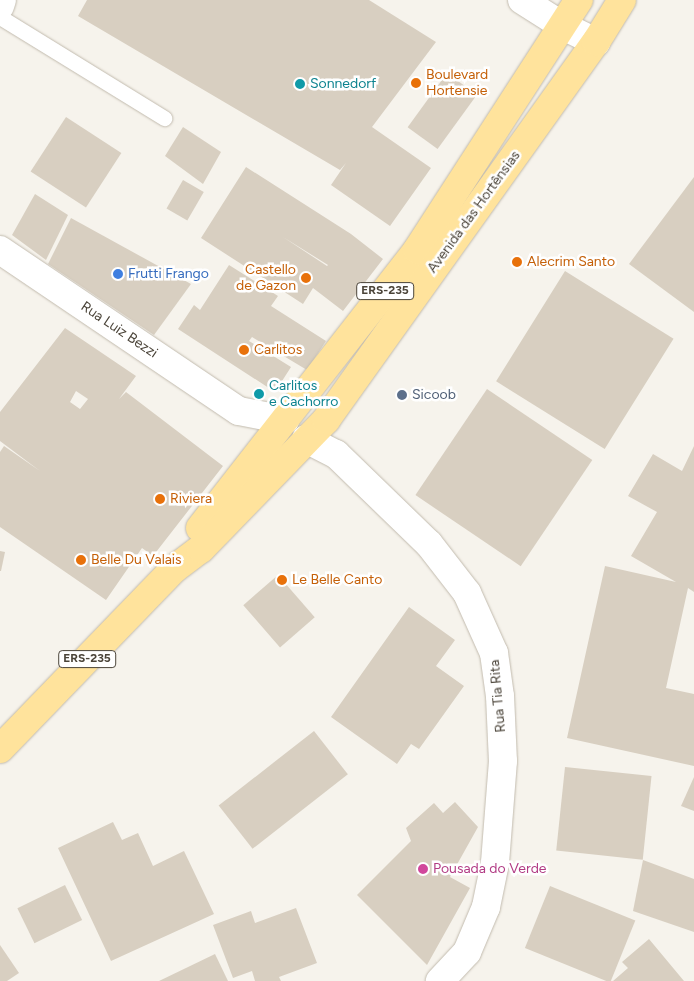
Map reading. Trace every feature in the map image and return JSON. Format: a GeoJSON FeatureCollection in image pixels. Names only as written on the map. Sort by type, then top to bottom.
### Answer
{"type":"FeatureCollection","features":[{"type":"Feature","properties":{"kind":"main road","name":"Avenida das Hortênsias"},"geometry":{"type":"LineString","coordinates":[[174,569],[188,543],[416,250],[579,0]]}},
{"type":"Feature","properties":{"kind":"main road","name":"Avenida das Hortênsias"},"geometry":{"type":"LineString","coordinates":[[0,749],[174,569],[218,531],[326,420],[596,42],[622,0]]}},
{"type":"Feature","properties":{"kind":"main road"},"geometry":{"type":"LineString","coordinates":[[306,439],[298,431],[296,422],[318,377]]}},
{"type":"Feature","properties":{"kind":"main road"},"geometry":{"type":"LineString","coordinates":[[218,531],[224,517],[262,468],[261,451]]}},
{"type":"Feature","properties":{"kind":"street"},"geometry":{"type":"LineString","coordinates":[[0,6],[2,0]]}},
{"type":"Feature","properties":{"kind":"street"},"geometry":{"type":"LineString","coordinates":[[522,0],[563,26],[596,42]]}},
{"type":"Feature","properties":{"kind":"street","name":"Rua Luiz Bezzi"},"geometry":{"type":"LineString","coordinates":[[0,250],[239,411],[285,420]]}},
{"type":"Feature","properties":{"kind":"street","name":"Rua Luiz Bezzi"},"geometry":{"type":"LineString","coordinates":[[239,411],[261,451]]}},
{"type":"Feature","properties":{"kind":"street","name":"Rua Tia Rita"},"geometry":{"type":"LineString","coordinates":[[326,420],[327,436],[336,454]]}},
{"type":"Feature","properties":{"kind":"street","name":"Rua Tia Rita"},"geometry":{"type":"LineString","coordinates":[[306,439],[336,454],[429,544],[467,593],[494,653],[500,696],[503,761],[495,864],[486,907],[467,952],[440,981]]}},
{"type":"Feature","properties":{"kind":"lane"},"geometry":{"type":"LineString","coordinates":[[0,17],[164,118]]}},
{"type":"Feature","properties":{"kind":"building","name":"Sonnedorf"},"geometry":{"type":"Polygon","coordinates":[[[87,0],[369,0],[436,42],[372,127],[431,168],[390,226],[331,185],[346,163],[340,170],[78,16],[87,0]]]}},
{"type":"Feature","properties":{"kind":"building"},"geometry":{"type":"Polygon","coordinates":[[[447,73],[477,95],[438,149],[408,127],[447,73]]]}},
{"type":"Feature","properties":{"kind":"building"},"geometry":{"type":"Polygon","coordinates":[[[66,117],[121,153],[86,207],[31,172],[66,117]]]}},
{"type":"Feature","properties":{"kind":"building"},"geometry":{"type":"Polygon","coordinates":[[[183,127],[221,152],[203,184],[165,156],[183,127]]]}},
{"type":"Feature","properties":{"kind":"building"},"geometry":{"type":"Polygon","coordinates":[[[246,167],[351,234],[383,259],[343,311],[313,288],[303,304],[201,238],[246,167]],[[283,237],[327,266],[328,265],[283,237]]]}},
{"type":"Feature","properties":{"kind":"building"},"geometry":{"type":"Polygon","coordinates":[[[694,177],[694,312],[629,264],[694,177]]]}},
{"type":"Feature","properties":{"kind":"building"},"geometry":{"type":"Polygon","coordinates":[[[183,180],[204,192],[187,221],[166,209],[183,180]]]}},
{"type":"Feature","properties":{"kind":"building"},"geometry":{"type":"Polygon","coordinates":[[[35,194],[68,215],[46,260],[12,235],[35,194]]]}},
{"type":"Feature","properties":{"kind":"building","name":"Frutti Frango"},"geometry":{"type":"Polygon","coordinates":[[[71,218],[191,284],[154,335],[48,264],[71,218]]]}},
{"type":"Feature","properties":{"kind":"building"},"geometry":{"type":"Polygon","coordinates":[[[229,265],[278,296],[271,306],[326,341],[307,370],[252,337],[249,341],[291,367],[275,392],[178,329],[194,305],[200,310],[229,265]]]}},
{"type":"Feature","properties":{"kind":"building"},"geometry":{"type":"Polygon","coordinates":[[[565,271],[674,339],[605,449],[496,381],[565,271]]]}},
{"type":"Feature","properties":{"kind":"building"},"geometry":{"type":"Polygon","coordinates":[[[65,328],[136,376],[119,399],[126,392],[223,466],[153,556],[142,548],[106,600],[0,527],[0,452],[4,446],[40,471],[0,441],[0,412],[65,328]],[[76,391],[70,402],[80,409],[88,399],[76,391]]]}},
{"type":"Feature","properties":{"kind":"building"},"geometry":{"type":"Polygon","coordinates":[[[487,389],[592,460],[521,566],[415,495],[487,389]]]}},
{"type":"Feature","properties":{"kind":"building"},"geometry":{"type":"Polygon","coordinates":[[[694,446],[694,592],[688,588],[666,688],[694,694],[694,766],[567,738],[605,566],[676,582],[631,556],[657,512],[628,496],[653,454],[682,471],[694,446]]]}},
{"type":"Feature","properties":{"kind":"building"},"geometry":{"type":"Polygon","coordinates":[[[0,551],[5,552],[1,571],[0,571],[0,551]]]}},
{"type":"Feature","properties":{"kind":"building"},"geometry":{"type":"Polygon","coordinates":[[[278,575],[315,617],[280,647],[243,605],[278,575]]]}},
{"type":"Feature","properties":{"kind":"building"},"geometry":{"type":"Polygon","coordinates":[[[409,607],[455,640],[436,666],[464,686],[419,749],[411,744],[397,764],[331,717],[409,607]]]}},
{"type":"Feature","properties":{"kind":"building"},"geometry":{"type":"Polygon","coordinates":[[[314,731],[348,774],[253,849],[219,805],[314,731]]]}},
{"type":"Feature","properties":{"kind":"building"},"geometry":{"type":"Polygon","coordinates":[[[565,767],[652,776],[643,860],[556,851],[565,767]]]}},
{"type":"Feature","properties":{"kind":"building"},"geometry":{"type":"Polygon","coordinates":[[[694,777],[694,811],[681,806],[694,777]]]}},
{"type":"Feature","properties":{"kind":"building"},"geometry":{"type":"Polygon","coordinates":[[[455,802],[478,827],[450,877],[470,888],[427,965],[357,895],[411,841],[406,828],[434,803],[443,813],[455,802]]]}},
{"type":"Feature","properties":{"kind":"building"},"geometry":{"type":"Polygon","coordinates":[[[113,822],[122,840],[138,833],[153,866],[184,851],[214,914],[111,961],[58,848],[113,822]]]}},
{"type":"Feature","properties":{"kind":"building"},"geometry":{"type":"Polygon","coordinates":[[[643,860],[694,879],[694,932],[633,911],[643,860]]]}},
{"type":"Feature","properties":{"kind":"building"},"geometry":{"type":"Polygon","coordinates":[[[65,885],[82,920],[34,943],[17,908],[65,885]]]}},
{"type":"Feature","properties":{"kind":"building"},"geometry":{"type":"Polygon","coordinates":[[[550,886],[635,920],[611,981],[606,981],[525,948],[550,886]]]}},
{"type":"Feature","properties":{"kind":"building"},"geometry":{"type":"Polygon","coordinates":[[[296,908],[317,963],[279,977],[281,981],[255,981],[252,971],[233,978],[213,925],[251,911],[255,923],[296,908]]]}},
{"type":"Feature","properties":{"kind":"building"},"geometry":{"type":"Polygon","coordinates":[[[649,939],[684,981],[613,981],[628,968],[622,962],[649,939]]]}},
{"type":"Feature","properties":{"kind":"building"},"geometry":{"type":"Polygon","coordinates":[[[0,945],[19,973],[7,981],[0,981],[0,945]]]}},
{"type":"Feature","properties":{"kind":"building"},"geometry":{"type":"Polygon","coordinates":[[[215,954],[228,981],[159,981],[215,954]]]}},
{"type":"Feature","properties":{"kind":"place","name":"Boulevard Hortensie"},"geometry":{"type":"Point","coordinates":[416,83]}},
{"type":"Feature","properties":{"kind":"place","name":"Sonnedorf"},"geometry":{"type":"Point","coordinates":[300,84]}},
{"type":"Feature","properties":{"kind":"place","name":"Alecrim Santo"},"geometry":{"type":"Point","coordinates":[517,262]}},
{"type":"Feature","properties":{"kind":"place","name":"Frutti Frango"},"geometry":{"type":"Point","coordinates":[118,274]}},
{"type":"Feature","properties":{"kind":"place","name":"Castello de Gazon"},"geometry":{"type":"Point","coordinates":[306,278]}},
{"type":"Feature","properties":{"kind":"place","name":"Carlitos"},"geometry":{"type":"Point","coordinates":[244,350]}},
{"type":"Feature","properties":{"kind":"place","name":"Carlitos e Cachorro"},"geometry":{"type":"Point","coordinates":[259,394]}},
{"type":"Feature","properties":{"kind":"place","name":"Sicoob"},"geometry":{"type":"Point","coordinates":[402,395]}},
{"type":"Feature","properties":{"kind":"place","name":"Riviera"},"geometry":{"type":"Point","coordinates":[160,499]}},
{"type":"Feature","properties":{"kind":"place","name":"Belle Du Valais"},"geometry":{"type":"Point","coordinates":[81,560]}},
{"type":"Feature","properties":{"kind":"place","name":"Le Belle Canto"},"geometry":{"type":"Point","coordinates":[282,580]}},
{"type":"Feature","properties":{"kind":"place","name":"Pousada do Verde"},"geometry":{"type":"Point","coordinates":[423,869]}}]}
